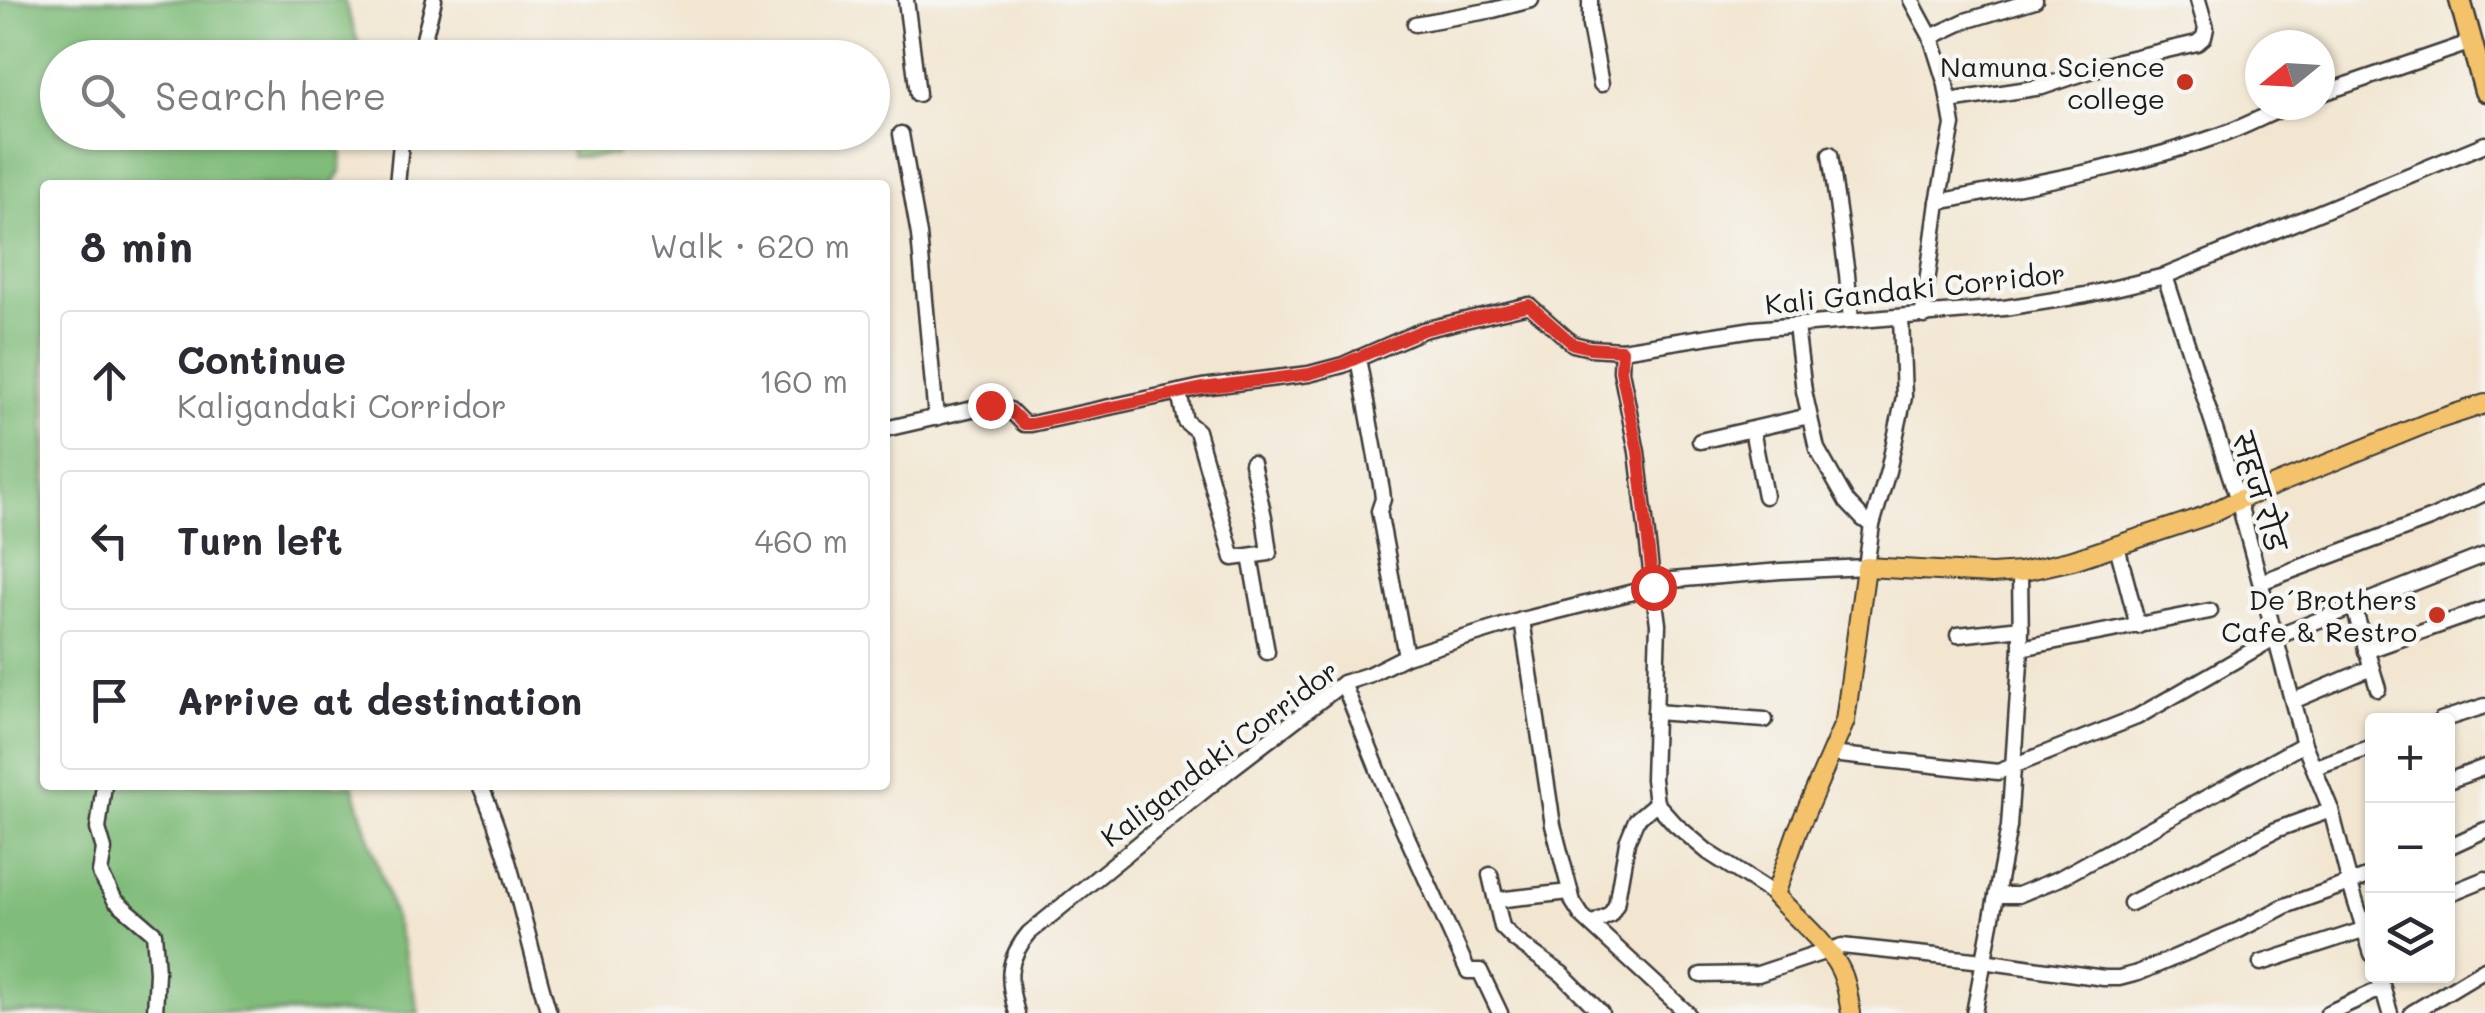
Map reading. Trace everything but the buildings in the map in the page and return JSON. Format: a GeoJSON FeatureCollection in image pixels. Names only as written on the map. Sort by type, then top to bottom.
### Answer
{"type":"FeatureCollection","features":[{"type":"Feature","properties":{"kind":"highway"},"geometry":{"type":"LineString","coordinates":[[2460,0],[2475,34],[2485,91]]}},
{"type":"Feature","properties":{"kind":"main road"},"geometry":{"type":"LineString","coordinates":[[1851,1013],[1839,967],[1775,896],[1797,832],[1845,721],[1866,568],[1992,574],[2073,560],[2205,516],[2430,422],[2485,404]]}},
{"type":"Feature","properties":{"kind":"street"},"geometry":{"type":"LineString","coordinates":[[424,40],[434,0]]}},
{"type":"Feature","properties":{"kind":"street"},"geometry":{"type":"LineString","coordinates":[[906,0],[918,94]]}},
{"type":"Feature","properties":{"kind":"street"},"geometry":{"type":"LineString","coordinates":[[1415,24],[1532,0]]}},
{"type":"Feature","properties":{"kind":"street"},"geometry":{"type":"LineString","coordinates":[[1590,0],[1590,26],[1600,84]]}},
{"type":"Feature","properties":{"kind":"street"},"geometry":{"type":"LineString","coordinates":[[1911,0],[1931,37],[1953,125],[1938,202],[1925,316]]}},
{"type":"Feature","properties":{"kind":"street"},"geometry":{"type":"LineString","coordinates":[[1931,37],[1964,22],[2035,0]]}},
{"type":"Feature","properties":{"kind":"street"},"geometry":{"type":"LineString","coordinates":[[1949,102],[2042,86],[2120,61],[2196,43],[2204,37],[2206,28],[2198,0]]}},
{"type":"Feature","properties":{"kind":"street"},"geometry":{"type":"LineString","coordinates":[[2335,88],[2475,34]]}},
{"type":"Feature","properties":{"kind":"street"},"geometry":{"type":"LineString","coordinates":[[1938,202],[2122,165],[2223,135],[2257,120]]}},
{"type":"Feature","properties":{"kind":"street"},"geometry":{"type":"LineString","coordinates":[[901,134],[918,236],[936,418]]}},
{"type":"Feature","properties":{"kind":"street","name":"Kali Gandaki Corridor"},"geometry":{"type":"LineString","coordinates":[[1358,358],[1423,330],[1529,305],[1573,344],[1622,350],[1754,330],[2004,308],[2086,296],[2165,276],[2485,144]]}},
{"type":"Feature","properties":{"kind":"street"},"geometry":{"type":"LineString","coordinates":[[397,180],[400,150]]}},
{"type":"Feature","properties":{"kind":"street"},"geometry":{"type":"LineString","coordinates":[[1830,154],[1851,320]]}},
{"type":"Feature","properties":{"kind":"street","name":"सहज रोड"},"geometry":{"type":"LineString","coordinates":[[2165,276],[2238,500],[2304,744],[2331,810],[2350,884],[2365,919]]}},
{"type":"Feature","properties":{"kind":"street"},"geometry":{"type":"LineString","coordinates":[[1866,568],[1872,526],[1904,396],[1901,318]]}},
{"type":"Feature","properties":{"kind":"street"},"geometry":{"type":"LineString","coordinates":[[1796,326],[1817,449],[1847,502],[1872,526]]}},
{"type":"Feature","properties":{"kind":"street"},"geometry":{"type":"LineString","coordinates":[[1622,350],[1621,371],[1638,452],[1656,597],[1656,803],[1708,852],[1775,896]]}},
{"type":"Feature","properties":{"kind":"street"},"geometry":{"type":"LineString","coordinates":[[890,429],[990,405],[1010,410],[1024,424],[1031,424],[1179,392],[1309,374],[1358,358],[1382,490],[1379,511],[1406,656]]}},
{"type":"Feature","properties":{"kind":"street"},"geometry":{"type":"LineString","coordinates":[[1179,392],[1186,421],[1196,431],[1233,558],[1269,553],[1252,463]]}},
{"type":"Feature","properties":{"kind":"street"},"geometry":{"type":"LineString","coordinates":[[1700,441],[1809,416]]}},
{"type":"Feature","properties":{"kind":"street"},"geometry":{"type":"LineString","coordinates":[[1752,430],[1764,496]]}},
{"type":"Feature","properties":{"kind":"street"},"geometry":{"type":"LineString","coordinates":[[2261,582],[2432,518],[2485,493]]}},
{"type":"Feature","properties":{"kind":"street"},"geometry":{"type":"LineString","coordinates":[[2117,546],[2138,626]]}},
{"type":"Feature","properties":{"kind":"street"},"geometry":{"type":"LineString","coordinates":[[1831,754],[1998,772],[2137,717],[2276,637],[2485,555]]}},
{"type":"Feature","properties":{"kind":"street"},"geometry":{"type":"LineString","coordinates":[[1250,556],[1267,652]]}},
{"type":"Feature","properties":{"kind":"street","name":"Kaligandaki Corridor"},"geometry":{"type":"LineString","coordinates":[[1013,1012],[1011,962],[1029,934],[1226,772],[1343,682],[1406,656],[1660,582],[1866,568]]}},
{"type":"Feature","properties":{"kind":"street"},"geometry":{"type":"LineString","coordinates":[[1974,1013],[2010,827],[2022,648],[2020,572]]}},
{"type":"Feature","properties":{"kind":"street"},"geometry":{"type":"LineString","coordinates":[[2354,608],[2378,689]]}},
{"type":"Feature","properties":{"kind":"street"},"geometry":{"type":"LineString","coordinates":[[2366,651],[2485,608]]}},
{"type":"Feature","properties":{"kind":"street"},"geometry":{"type":"LineString","coordinates":[[2022,648],[2210,610]]}},
{"type":"Feature","properties":{"kind":"street"},"geometry":{"type":"LineString","coordinates":[[1522,620],[1553,824],[1573,902],[1582,916],[1687,1013]]}},
{"type":"Feature","properties":{"kind":"street"},"geometry":{"type":"LineString","coordinates":[[1958,634],[2021,628]]}},
{"type":"Feature","properties":{"kind":"street"},"geometry":{"type":"LineString","coordinates":[[2292,701],[2370,668]]}},
{"type":"Feature","properties":{"kind":"street"},"geometry":{"type":"LineString","coordinates":[[1343,682],[1388,797],[1468,971],[1480,971],[1500,1013]]}},
{"type":"Feature","properties":{"kind":"street"},"geometry":{"type":"LineString","coordinates":[[2455,716],[2485,706]]}},
{"type":"Feature","properties":{"kind":"street"},"geometry":{"type":"LineString","coordinates":[[1655,712],[1765,720]]}},
{"type":"Feature","properties":{"kind":"street"},"geometry":{"type":"LineString","coordinates":[[1996,895],[2018,894],[2060,878],[2304,744]]}},
{"type":"Feature","properties":{"kind":"street"},"geometry":{"type":"LineString","coordinates":[[2315,767],[2365,749]]}},
{"type":"Feature","properties":{"kind":"street"},"geometry":{"type":"LineString","coordinates":[[2455,778],[2485,767]]}},
{"type":"Feature","properties":{"kind":"street"},"geometry":{"type":"LineString","coordinates":[[103,790],[98,829],[104,849],[100,874],[115,900],[154,933],[155,1013]]}},
{"type":"Feature","properties":{"kind":"street"},"geometry":{"type":"LineString","coordinates":[[482,790],[498,830],[550,1013]]}},
{"type":"Feature","properties":{"kind":"street"},"geometry":{"type":"LineString","coordinates":[[1591,924],[1610,915],[1616,906],[1627,842],[1636,820],[1656,803]]}},
{"type":"Feature","properties":{"kind":"street"},"geometry":{"type":"LineString","coordinates":[[2131,904],[2278,829],[2331,810]]}},
{"type":"Feature","properties":{"kind":"street"},"geometry":{"type":"LineString","coordinates":[[2455,844],[2485,830]]}},
{"type":"Feature","properties":{"kind":"street"},"geometry":{"type":"LineString","coordinates":[[1490,875],[1502,927],[1508,935],[1562,974],[1602,1013]]}},
{"type":"Feature","properties":{"kind":"street"},"geometry":{"type":"LineString","coordinates":[[1701,975],[1758,974],[1842,946],[2119,978],[2239,930],[2284,906],[2365,878]]}},
{"type":"Feature","properties":{"kind":"street"},"geometry":{"type":"LineString","coordinates":[[2450,893],[2485,879]]}},
{"type":"Feature","properties":{"kind":"street"},"geometry":{"type":"LineString","coordinates":[[1496,900],[1570,892]]}},
{"type":"Feature","properties":{"kind":"street"},"geometry":{"type":"LineString","coordinates":[[2262,963],[2365,929]]}},
{"type":"Feature","properties":{"kind":"street"},"geometry":{"type":"LineString","coordinates":[[2412,1013],[2485,969]]}},
{"type":"Feature","properties":{"kind":"street"},"geometry":{"type":"LineString","coordinates":[[2328,1013],[2379,983]]}},
{"type":"Feature","properties":{"kind":"street"},"geometry":{"type":"LineString","coordinates":[[2381,983],[2390,1013]]}},
{"type":"Feature","properties":{"kind":"green space"},"geometry":{"type":"Polygon","coordinates":[[[0,0],[344,0],[357,40],[40,40],[40,150],[342,150],[341,172],[336,180],[40,180],[40,790],[355,790],[402,942],[419,1013],[0,1013],[0,0]]]}},
{"type":"Feature","properties":{"kind":"green space"},"geometry":{"type":"Polygon","coordinates":[[[571,150],[616,150],[616,155],[572,157],[571,150]]]}},
{"type":"Feature","properties":{"kind":"place","name":"Namuna Science college"},"geometry":{"type":"Point","coordinates":[2185,82]}},
{"type":"Feature","properties":{"kind":"place","name":"De´Brothers Cafe & Restro"},"geometry":{"type":"Point","coordinates":[2437,615]}},
{"type":"Feature","properties":{"kind":"route"},"geometry":{"type":"LineString","coordinates":[[990,405],[1010,410],[1024,424],[1031,424],[1202,388],[1309,374],[1423,330],[1529,305],[1573,344],[1622,350],[1621,371],[1638,452],[1653,587]]}}]}
